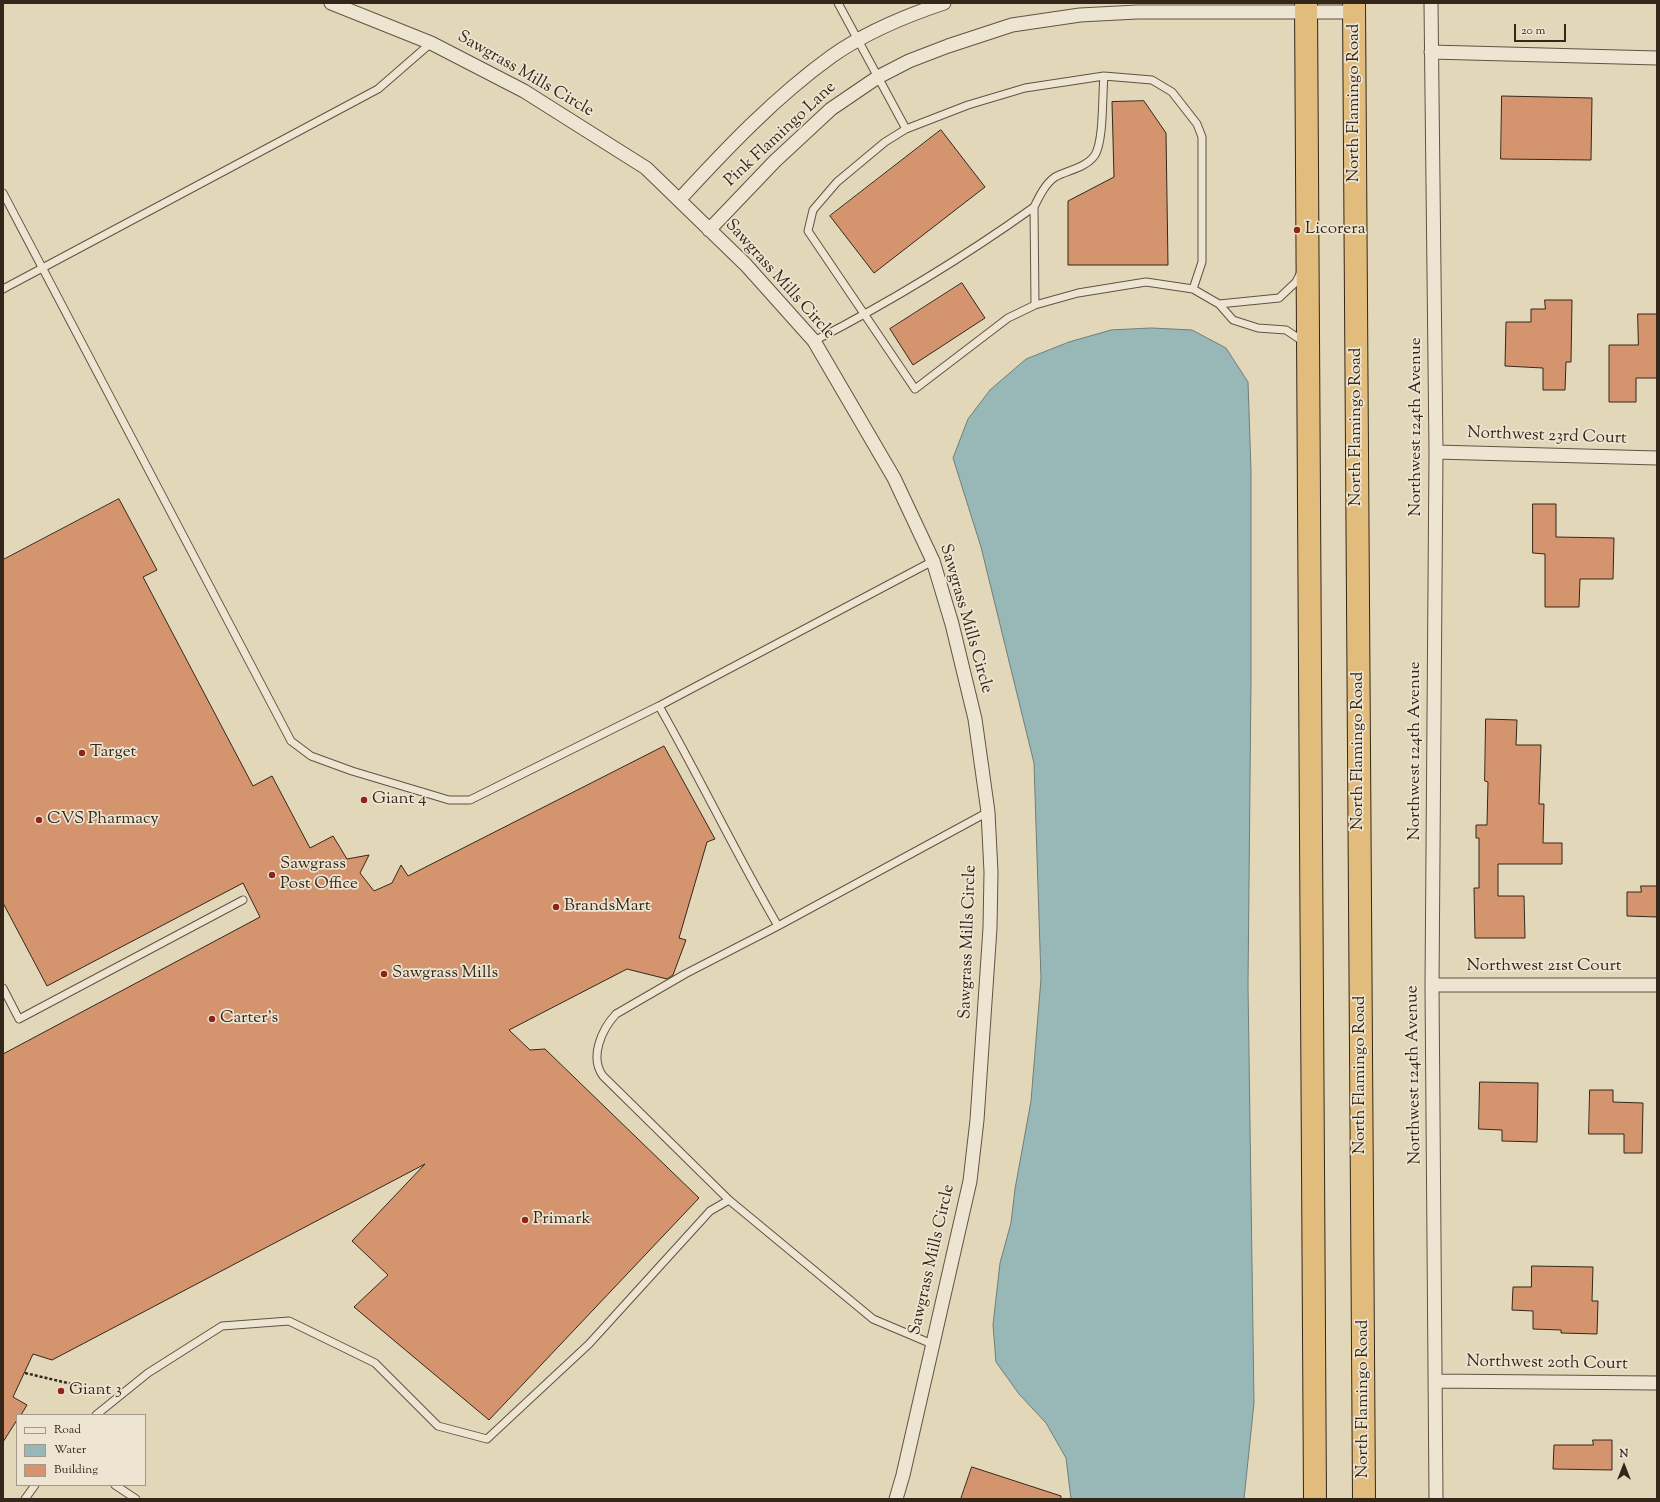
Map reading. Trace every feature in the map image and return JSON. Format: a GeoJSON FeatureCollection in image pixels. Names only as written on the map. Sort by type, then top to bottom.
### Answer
{"type":"FeatureCollection","features":[{"type":"Feature","properties":{"kind":"highway"},"geometry":{"type":"LineString","coordinates":[[1306,8],[1315,1499]]}},
{"type":"Feature","properties":{"kind":"highway","name":"North Flamingo Road"},"geometry":{"type":"LineString","coordinates":[[1354,8],[1364,1499]]}},
{"type":"Feature","properties":{"kind":"street","name":"Sawgrass Mills Circle"},"geometry":{"type":"LineString","coordinates":[[331,3],[431,43],[524,91],[646,168],[746,265],[814,341],[894,478],[933,561],[952,624],[975,719],[988,812],[991,872],[990,928],[977,1120],[970,1181],[903,1475],[896,1499]]}},
{"type":"Feature","properties":{"kind":"street","name":"Pink Flamingo Lane"},"geometry":{"type":"LineString","coordinates":[[679,200],[740,136],[804,77],[832,56],[892,22],[944,3]]}},
{"type":"Feature","properties":{"kind":"street","name":"Northwest 124th Avenue"},"geometry":{"type":"LineString","coordinates":[[1431,3],[1436,452],[1432,985],[1436,1499]]}},
{"type":"Feature","properties":{"kind":"street","name":"Pink Flamingo Lane"},"geometry":{"type":"LineString","coordinates":[[709,230],[761,175],[832,109],[878,77],[909,61],[948,46],[1012,25],[1080,15],[1137,12],[1354,8]]}},
{"type":"Feature","properties":{"kind":"street"},"geometry":{"type":"LineString","coordinates":[[1431,52],[1657,58]]}},
{"type":"Feature","properties":{"kind":"street","name":"Northwest 23rd Court"},"geometry":{"type":"LineString","coordinates":[[1436,452],[1657,458]]}},
{"type":"Feature","properties":{"kind":"street","name":"Northwest 21st Court"},"geometry":{"type":"LineString","coordinates":[[1432,985],[1657,985]]}},
{"type":"Feature","properties":{"kind":"street","name":"Northwest 20th Court"},"geometry":{"type":"LineString","coordinates":[[1436,1381],[1657,1383]]}},
{"type":"Feature","properties":{"kind":"lane"},"geometry":{"type":"LineString","coordinates":[[838,3],[906,129]]}},
{"type":"Feature","properties":{"kind":"lane"},"geometry":{"type":"LineString","coordinates":[[3,289],[378,89],[431,43]]}},
{"type":"Feature","properties":{"kind":"lane"},"geometry":{"type":"LineString","coordinates":[[814,341],[864,315],[1003,229],[1034,207],[1045,187],[1054,178],[1086,164],[1094,156],[1099,144],[1104,76]]}},
{"type":"Feature","properties":{"kind":"lane"},"geometry":{"type":"LineString","coordinates":[[1193,289],[1202,262],[1202,137],[1197,124],[1172,92],[1152,80],[1104,76],[1025,88],[968,105],[906,129],[885,142],[837,182],[813,210],[808,231],[915,389],[1008,318],[1035,305],[1078,293],[1146,282],[1193,289],[1219,304],[1233,320],[1258,328],[1286,330],[1308,344]]}},
{"type":"Feature","properties":{"kind":"lane"},"geometry":{"type":"LineString","coordinates":[[3,193],[279,720],[291,741],[311,756],[376,779],[449,800],[470,800],[659,706],[933,561]]}},
{"type":"Feature","properties":{"kind":"lane"},"geometry":{"type":"LineString","coordinates":[[1034,207],[1035,305]]}},
{"type":"Feature","properties":{"kind":"lane"},"geometry":{"type":"LineString","coordinates":[[1219,304],[1279,298],[1296,282],[1307,259]]}},
{"type":"Feature","properties":{"kind":"lane"},"geometry":{"type":"LineString","coordinates":[[659,706],[688,757],[730,841],[778,926]]}},
{"type":"Feature","properties":{"kind":"lane"},"geometry":{"type":"LineString","coordinates":[[932,1344],[873,1319],[729,1200],[603,1076],[598,1066],[597,1049],[605,1029],[616,1014],[685,974],[778,926],[988,812]]}},
{"type":"Feature","properties":{"kind":"lane"},"geometry":{"type":"LineString","coordinates":[[3,988],[19,1019],[243,900]]}},
{"type":"Feature","properties":{"kind":"lane"},"geometry":{"type":"LineString","coordinates":[[97,1414],[148,1374],[222,1326],[289,1321],[375,1363],[438,1426],[487,1439],[589,1344],[710,1211],[729,1200]]}},
{"type":"Feature","properties":{"kind":"lane"},"geometry":{"type":"LineString","coordinates":[[25,1499],[34,1486]]}},
{"type":"Feature","properties":{"kind":"lane"},"geometry":{"type":"LineString","coordinates":[[116,1486],[136,1499]]}},
{"type":"Feature","properties":{"kind":"path"},"geometry":{"type":"LineString","coordinates":[[25,1373],[120,1396]]}},
{"type":"Feature","properties":{"kind":"water"},"geometry":{"type":"Polygon","coordinates":[[[1152,328],[1192,330],[1226,348],[1248,382],[1251,471],[1251,681],[1248,985],[1254,1403],[1244,1499],[1071,1499],[1066,1458],[1046,1423],[1019,1394],[996,1362],[993,1325],[1000,1263],[1011,1223],[1015,1189],[1031,1101],[1041,979],[1034,763],[981,547],[953,458],[968,419],[990,390],[1026,359],[1069,342],[1111,330],[1152,328]]]}},
{"type":"Feature","properties":{"kind":"building"},"geometry":{"type":"Polygon","coordinates":[[[1502,96],[1592,98],[1591,160],[1501,159],[1502,96]]]}},
{"type":"Feature","properties":{"kind":"building"},"geometry":{"type":"Polygon","coordinates":[[[1144,101],[1166,133],[1168,265],[1068,265],[1068,201],[1114,177],[1112,102],[1144,101]]]}},
{"type":"Feature","properties":{"kind":"building"},"geometry":{"type":"Polygon","coordinates":[[[941,130],[985,187],[874,273],[830,216],[941,130]]]}},
{"type":"Feature","properties":{"kind":"building"},"geometry":{"type":"Polygon","coordinates":[[[962,283],[985,318],[913,365],[890,329],[962,283]]]}},
{"type":"Feature","properties":{"kind":"building"},"geometry":{"type":"Polygon","coordinates":[[[1545,300],[1572,300],[1571,362],[1566,362],[1565,390],[1543,390],[1543,368],[1505,366],[1506,322],[1531,322],[1531,309],[1545,309],[1545,300]]]}},
{"type":"Feature","properties":{"kind":"building"},"geometry":{"type":"Polygon","coordinates":[[[1638,314],[1657,314],[1657,378],[1636,378],[1636,402],[1609,402],[1609,345],[1638,345],[1638,314]]]}},
{"type":"Feature","properties":{"kind":"building","name":"Sawgrass Mills"},"geometry":{"type":"Polygon","coordinates":[[[119,499],[157,570],[143,577],[253,786],[272,776],[310,848],[333,836],[347,859],[369,855],[360,873],[374,891],[392,883],[401,865],[408,876],[664,746],[715,839],[707,842],[679,938],[686,940],[673,975],[667,979],[627,969],[509,1030],[530,1050],[545,1049],[699,1198],[489,1420],[354,1307],[388,1275],[352,1241],[425,1164],[52,1360],[33,1354],[13,1397],[27,1405],[22,1414],[16,1414],[16,1422],[3,1442],[3,1054],[260,917],[243,883],[47,986],[3,903],[3,560],[119,499]]]}},
{"type":"Feature","properties":{"kind":"building"},"geometry":{"type":"Polygon","coordinates":[[[1533,504],[1556,504],[1556,537],[1614,538],[1613,579],[1580,579],[1579,607],[1545,607],[1545,554],[1533,553],[1533,504]]]}},
{"type":"Feature","properties":{"kind":"building"},"geometry":{"type":"Polygon","coordinates":[[[1486,719],[1517,720],[1516,745],[1541,745],[1539,804],[1544,804],[1543,843],[1562,843],[1562,864],[1498,864],[1498,896],[1524,896],[1525,938],[1475,938],[1474,888],[1479,888],[1479,838],[1476,838],[1476,825],[1487,825],[1488,782],[1485,781],[1486,719]]]}},
{"type":"Feature","properties":{"kind":"building"},"geometry":{"type":"Polygon","coordinates":[[[1641,886],[1657,886],[1657,917],[1627,916],[1627,892],[1641,892],[1641,886]]]}},
{"type":"Feature","properties":{"kind":"building"},"geometry":{"type":"Polygon","coordinates":[[[1480,1082],[1538,1083],[1537,1142],[1502,1141],[1502,1130],[1479,1129],[1480,1082]]]}},
{"type":"Feature","properties":{"kind":"building"},"geometry":{"type":"Polygon","coordinates":[[[1590,1090],[1613,1090],[1613,1102],[1643,1103],[1642,1153],[1624,1153],[1624,1134],[1589,1134],[1590,1090]]]}},
{"type":"Feature","properties":{"kind":"building"},"geometry":{"type":"Polygon","coordinates":[[[1532,1266],[1593,1267],[1592,1301],[1598,1301],[1597,1334],[1561,1333],[1561,1330],[1533,1329],[1533,1311],[1512,1310],[1513,1287],[1531,1287],[1532,1266]]]}},
{"type":"Feature","properties":{"kind":"building"},"geometry":{"type":"Polygon","coordinates":[[[1593,1440],[1612,1440],[1612,1470],[1553,1469],[1554,1445],[1593,1445],[1593,1440]]]}},
{"type":"Feature","properties":{"kind":"building"},"geometry":{"type":"Polygon","coordinates":[[[972,1467],[1061,1496],[1061,1499],[961,1499],[972,1467]]]}},
{"type":"Feature","properties":{"kind":"place","name":"Licorera"},"geometry":{"type":"Point","coordinates":[1297,230]}},
{"type":"Feature","properties":{"kind":"place","name":"Target"},"geometry":{"type":"Point","coordinates":[82,753]}},
{"type":"Feature","properties":{"kind":"place","name":"Giant 4"},"geometry":{"type":"Point","coordinates":[364,800]}},
{"type":"Feature","properties":{"kind":"place","name":"CVS Pharmacy"},"geometry":{"type":"Point","coordinates":[39,820]}},
{"type":"Feature","properties":{"kind":"place","name":"Sawgrass Post Office"},"geometry":{"type":"Point","coordinates":[272,875]}},
{"type":"Feature","properties":{"kind":"place","name":"BrandsMart"},"geometry":{"type":"Point","coordinates":[556,907]}},
{"type":"Feature","properties":{"kind":"place","name":"Sawgrass Mills"},"geometry":{"type":"Point","coordinates":[384,974]}},
{"type":"Feature","properties":{"kind":"place","name":"Carter's"},"geometry":{"type":"Point","coordinates":[212,1019]}},
{"type":"Feature","properties":{"kind":"place","name":"Primark"},"geometry":{"type":"Point","coordinates":[525,1220]}},
{"type":"Feature","properties":{"kind":"place","name":"Giant 3"},"geometry":{"type":"Point","coordinates":[61,1391]}}]}
